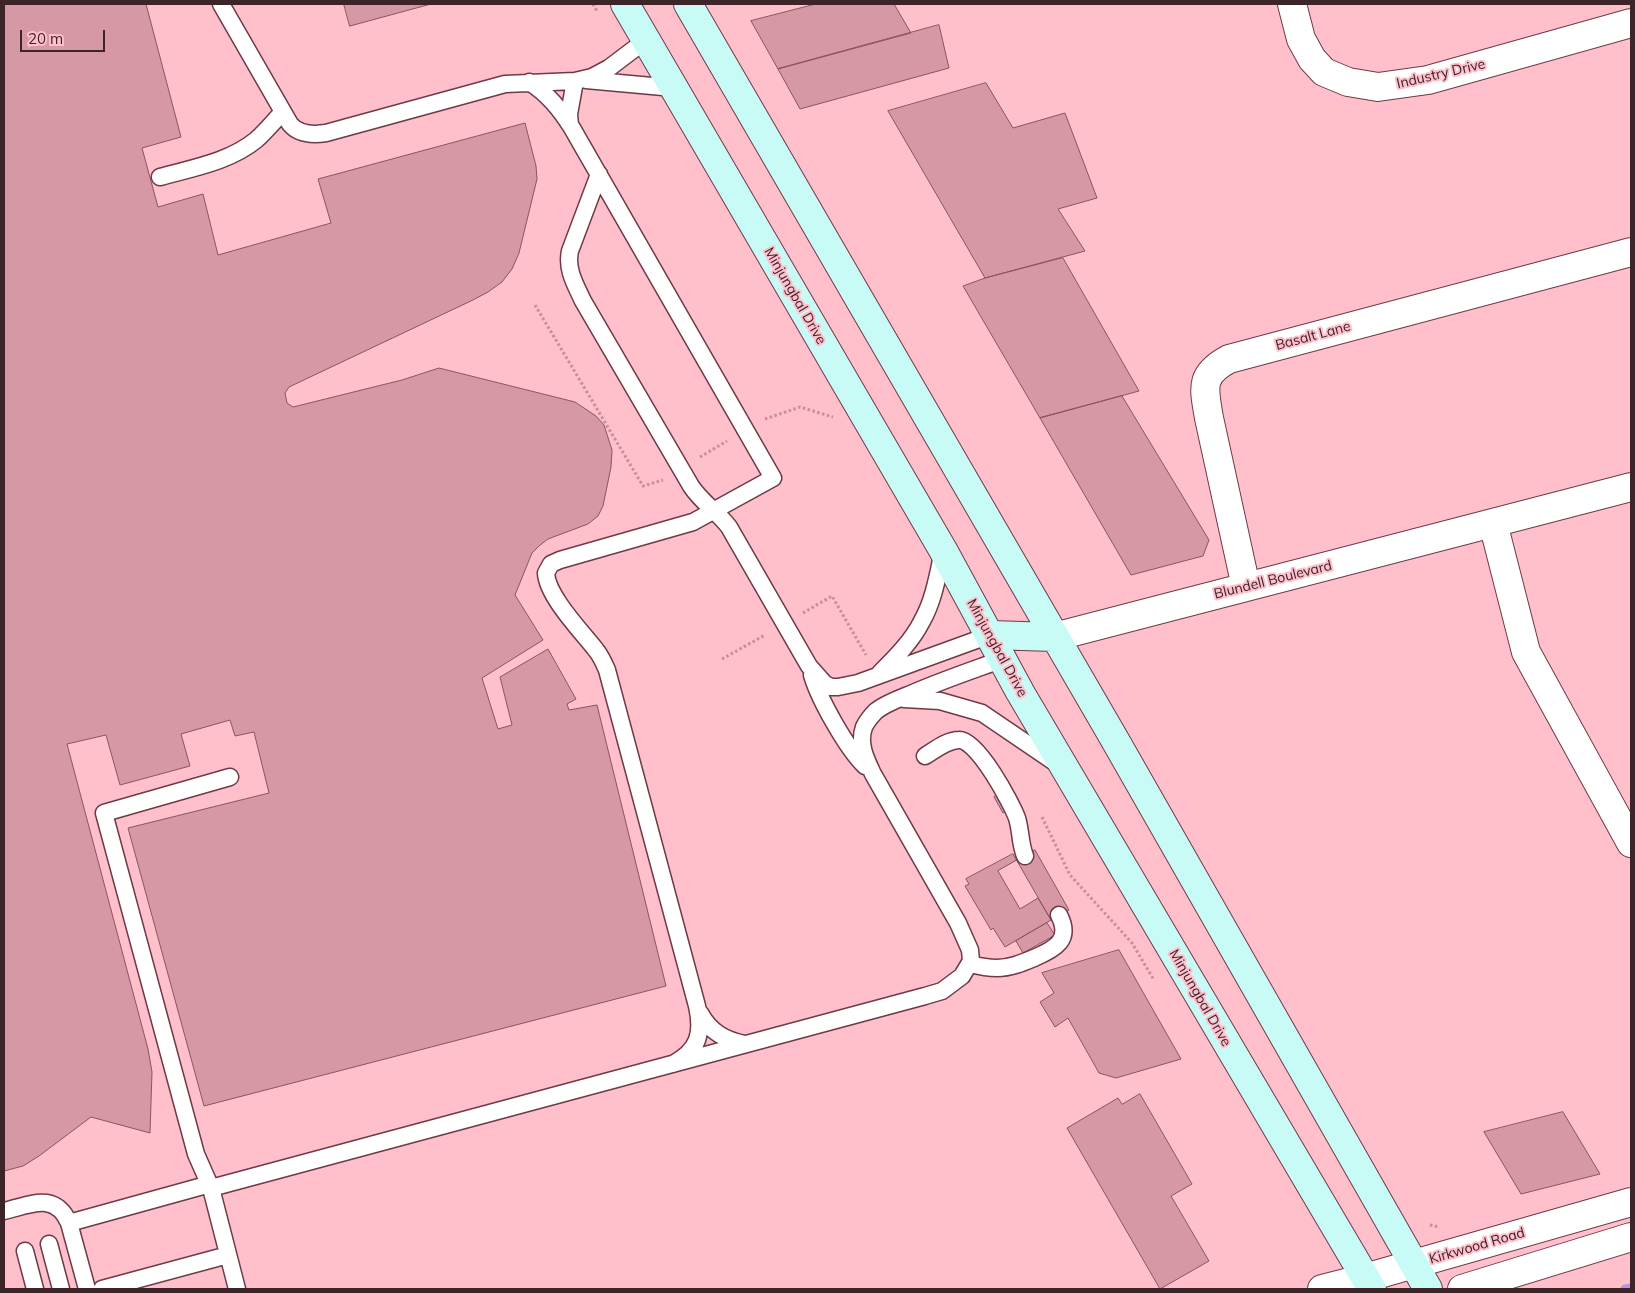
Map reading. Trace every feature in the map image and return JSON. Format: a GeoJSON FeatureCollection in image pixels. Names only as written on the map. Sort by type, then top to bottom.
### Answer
{"type":"FeatureCollection","features":[{"type":"Feature","properties":{"kind":"main road","name":"Minjungbal Drive"},"geometry":{"type":"LineString","coordinates":[[625,4],[944,550],[1020,692],[1368,1284]]}},
{"type":"Feature","properties":{"kind":"main road"},"geometry":{"type":"LineString","coordinates":[[688,4],[1115,740],[1428,1289]]}},
{"type":"Feature","properties":{"kind":"main road"},"geometry":{"type":"LineString","coordinates":[[990,635],[1054,637]]}},
{"type":"Feature","properties":{"kind":"main road"},"geometry":{"type":"LineString","coordinates":[[1003,659],[1054,637]]}},
{"type":"Feature","properties":{"kind":"street","name":"Industry Drive"},"geometry":{"type":"LineString","coordinates":[[1292,4],[1301,39],[1312,59],[1324,72],[1348,82],[1378,87],[1428,80],[1631,23]]}},
{"type":"Feature","properties":{"kind":"street","name":"Basalt Lane"},"geometry":{"type":"LineString","coordinates":[[1246,587],[1207,411],[1205,390],[1210,371],[1230,359],[1631,252]]}},
{"type":"Feature","properties":{"kind":"street","name":"Blundell Boulevard"},"geometry":{"type":"LineString","coordinates":[[1054,637],[1631,487]]}},
{"type":"Feature","properties":{"kind":"street"},"geometry":{"type":"LineString","coordinates":[[1492,523],[1526,652],[1631,842]]}},
{"type":"Feature","properties":{"kind":"street","name":"Kirkwood Road"},"geometry":{"type":"LineString","coordinates":[[1322,1289],[1368,1284],[1414,1265],[1631,1202]]}},
{"type":"Feature","properties":{"kind":"street"},"geometry":{"type":"LineString","coordinates":[[1462,1289],[1631,1237]]}},
{"type":"Feature","properties":{"kind":"lane"},"geometry":{"type":"LineString","coordinates":[[221,4],[294,129],[307,133],[319,134],[505,84],[578,80],[674,88]]}},
{"type":"Feature","properties":{"kind":"lane"},"geometry":{"type":"LineString","coordinates":[[578,80],[602,72],[646,40]]}},
{"type":"Feature","properties":{"kind":"lane"},"geometry":{"type":"LineString","coordinates":[[572,128],[569,114],[578,80]]}},
{"type":"Feature","properties":{"kind":"lane"},"geometry":{"type":"LineString","coordinates":[[529,82],[552,100],[572,128],[773,478],[714,512],[679,527],[560,560],[551,564],[546,573],[550,589],[581,633],[597,650],[607,670],[697,1006],[700,1024],[697,1041],[683,1058],[673,1064]]}},
{"type":"Feature","properties":{"kind":"lane"},"geometry":{"type":"LineString","coordinates":[[160,177],[222,160],[240,151],[256,140],[283,112]]}},
{"type":"Feature","properties":{"kind":"lane"},"geometry":{"type":"LineString","coordinates":[[599,174],[570,251],[568,260],[571,276],[583,301],[691,486],[705,504],[729,527],[809,666],[822,682],[831,687],[848,685],[990,635]]}},
{"type":"Feature","properties":{"kind":"lane"},"geometry":{"type":"LineString","coordinates":[[877,676],[903,649],[922,621],[934,588],[944,550]]}},
{"type":"Feature","properties":{"kind":"lane"},"geometry":{"type":"LineString","coordinates":[[70,1223],[942,991],[958,981],[966,972],[970,964],[970,950],[958,922],[873,774],[863,748],[864,728],[876,711],[898,699],[1003,659]]}},
{"type":"Feature","properties":{"kind":"lane"},"geometry":{"type":"LineString","coordinates":[[809,666],[816,687],[831,715],[858,759],[873,774]]}},
{"type":"Feature","properties":{"kind":"lane"},"geometry":{"type":"LineString","coordinates":[[898,699],[940,701],[982,713],[1067,771]]}},
{"type":"Feature","properties":{"kind":"lane"},"geometry":{"type":"LineString","coordinates":[[925,756],[952,741],[964,740],[973,746],[992,772],[1014,813],[1025,856]]}},
{"type":"Feature","properties":{"kind":"lane"},"geometry":{"type":"LineString","coordinates":[[230,777],[104,813],[196,1154],[210,1186],[237,1289]]}},
{"type":"Feature","properties":{"kind":"lane"},"geometry":{"type":"LineString","coordinates":[[970,964],[993,968],[1012,966],[1049,952],[1059,944],[1063,936],[1063,925],[1059,916]]}},
{"type":"Feature","properties":{"kind":"lane"},"geometry":{"type":"LineString","coordinates":[[697,1006],[706,1023],[715,1033],[728,1040],[745,1044]]}},
{"type":"Feature","properties":{"kind":"lane"},"geometry":{"type":"LineString","coordinates":[[4,1212],[41,1203],[53,1203],[62,1210],[70,1223],[87,1289]]}},
{"type":"Feature","properties":{"kind":"lane"},"geometry":{"type":"LineString","coordinates":[[49,1244],[60,1289]]}},
{"type":"Feature","properties":{"kind":"lane"},"geometry":{"type":"LineString","coordinates":[[25,1251],[35,1289]]}},
{"type":"Feature","properties":{"kind":"lane"},"geometry":{"type":"LineString","coordinates":[[102,1289],[228,1255]]}},
{"type":"Feature","properties":{"kind":"path"},"geometry":{"type":"LineString","coordinates":[[722,659],[832,596],[868,657],[873,655]]}},
{"type":"Feature","properties":{"kind":"building"},"geometry":{"type":"Polygon","coordinates":[[[4,4],[146,4],[181,137],[142,148],[158,207],[203,194],[218,255],[331,223],[318,179],[525,123],[536,166],[537,179],[519,253],[512,269],[502,282],[473,300],[289,387],[285,393],[287,403],[293,407],[402,380],[439,368],[575,402],[596,416],[604,425],[612,450],[611,467],[603,506],[598,516],[588,524],[548,539],[539,546],[532,553],[515,595],[543,640],[482,678],[498,729],[512,725],[500,677],[548,649],[576,699],[567,704],[569,710],[597,705],[666,986],[204,1106],[128,828],[269,793],[254,732],[235,736],[230,720],[181,734],[190,766],[120,785],[106,735],[67,744],[148,1049],[152,1072],[150,1133],[91,1117],[23,1166],[4,1171],[4,4]]]}},
{"type":"Feature","properties":{"kind":"building"},"geometry":{"type":"Polygon","coordinates":[[[344,4],[431,4],[350,26],[344,4]]]}},
{"type":"Feature","properties":{"kind":"building"},"geometry":{"type":"Polygon","coordinates":[[[816,4],[894,4],[911,33],[778,69],[751,21],[816,4]]]}},
{"type":"Feature","properties":{"kind":"building"},"geometry":{"type":"Polygon","coordinates":[[[939,25],[949,68],[800,109],[778,69],[939,25]]]}},
{"type":"Feature","properties":{"kind":"building"},"geometry":{"type":"Polygon","coordinates":[[[986,83],[1013,128],[1065,113],[1097,198],[1058,209],[1085,251],[985,278],[888,111],[986,83]]]}},
{"type":"Feature","properties":{"kind":"building"},"geometry":{"type":"Polygon","coordinates":[[[1063,258],[1139,391],[1040,418],[963,286],[985,278],[1063,258]]]}},
{"type":"Feature","properties":{"kind":"building"},"geometry":{"type":"Polygon","coordinates":[[[1122,396],[1209,540],[1203,556],[1131,575],[1040,418],[1122,396]]]}},
{"type":"Feature","properties":{"kind":"building"},"geometry":{"type":"Polygon","coordinates":[[[1003,792],[1012,807],[1003,813],[994,797],[1003,792]]]}},
{"type":"Feature","properties":{"kind":"building"},"geometry":{"type":"Polygon","coordinates":[[[1035,850],[1069,910],[1051,920],[1038,898],[1020,909],[998,871],[1035,850]]]}},
{"type":"Feature","properties":{"kind":"building"},"geometry":{"type":"Polygon","coordinates":[[[1013,854],[1051,920],[1005,947],[993,928],[991,930],[965,886],[969,884],[966,879],[1013,854]]]}},
{"type":"Feature","properties":{"kind":"building"},"geometry":{"type":"Polygon","coordinates":[[[1047,923],[1055,935],[1023,953],[1016,941],[1047,923]]]}},
{"type":"Feature","properties":{"kind":"building"},"geometry":{"type":"Polygon","coordinates":[[[1119,950],[1181,1059],[1116,1078],[1099,1073],[1068,1018],[1055,1027],[1040,1002],[1054,993],[1042,973],[1119,950]]]}},
{"type":"Feature","properties":{"kind":"building"},"geometry":{"type":"Polygon","coordinates":[[[1140,1094],[1192,1184],[1171,1196],[1209,1261],[1160,1289],[1067,1128],[1118,1098],[1122,1104],[1140,1094]]]}},
{"type":"Feature","properties":{"kind":"building"},"geometry":{"type":"Polygon","coordinates":[[[1563,1112],[1600,1174],[1521,1194],[1484,1132],[1563,1112]]]}},
{"type":"Feature","properties":{"kind":"waterway"},"geometry":{"type":"LineString","coordinates":[[1625,1289],[1631,1288]]}}]}
